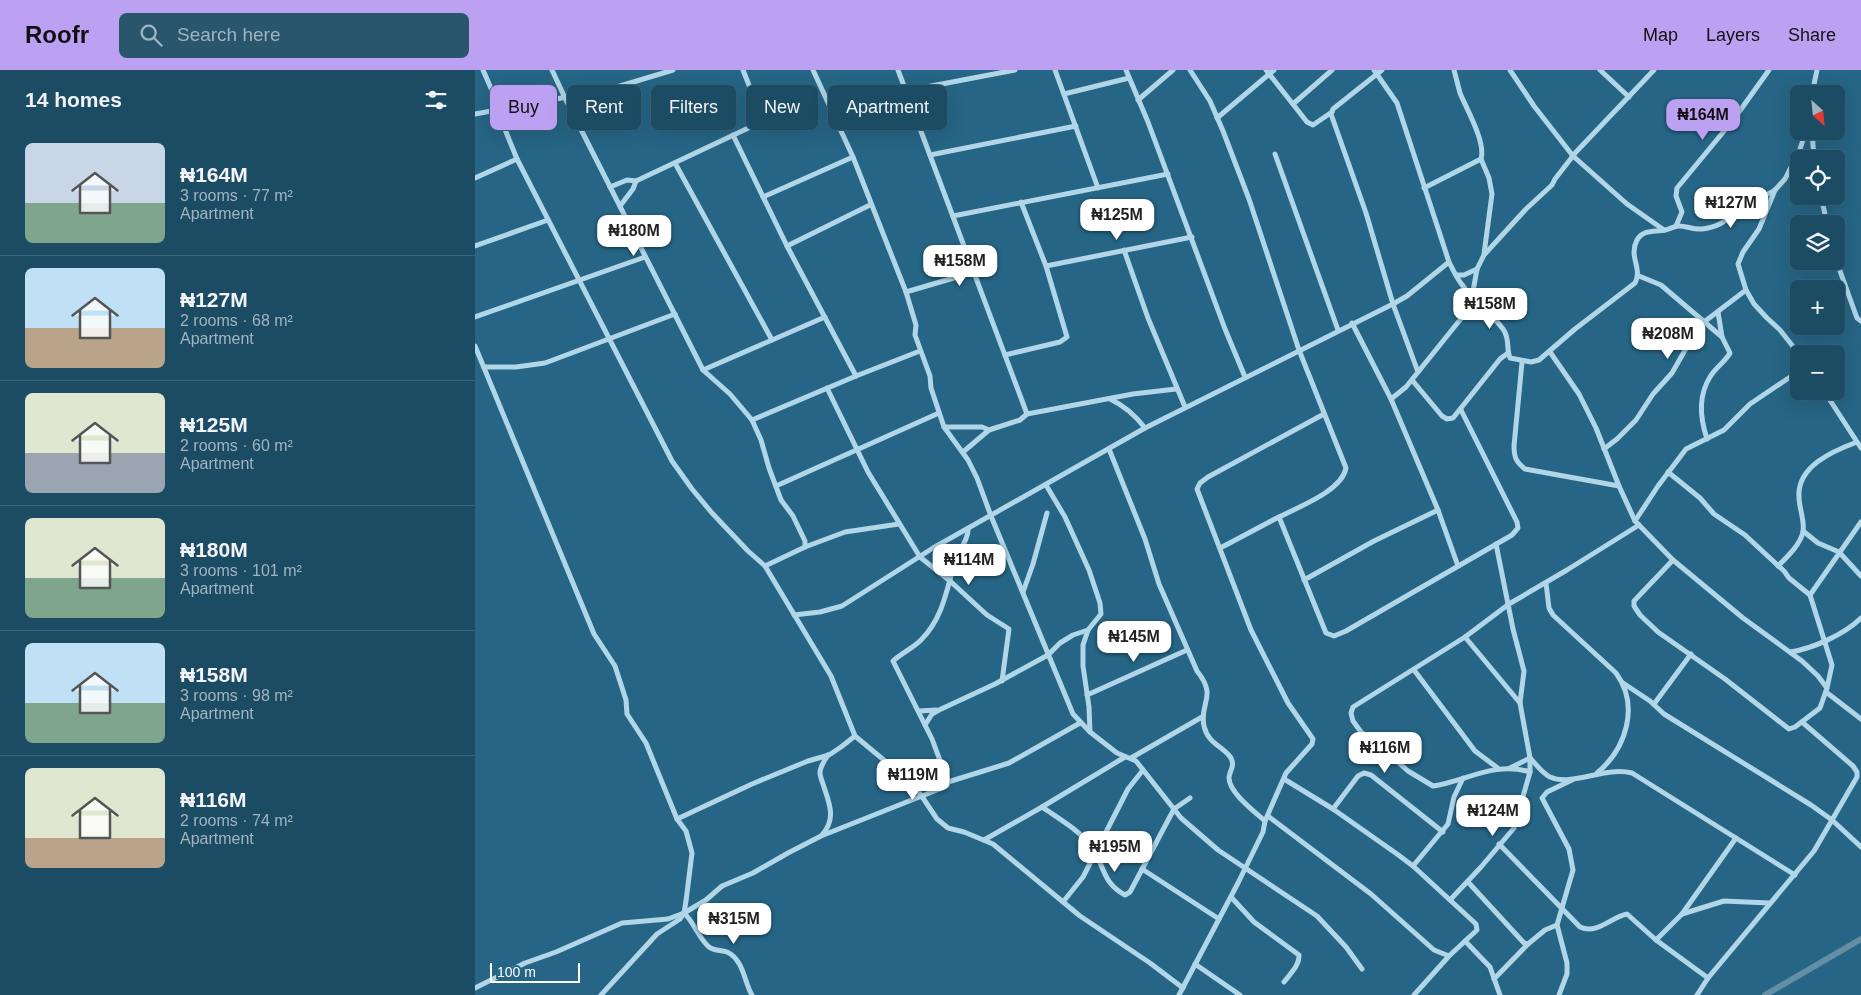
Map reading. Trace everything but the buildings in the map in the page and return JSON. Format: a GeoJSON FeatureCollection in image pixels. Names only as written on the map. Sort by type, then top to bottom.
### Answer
{"type":"FeatureCollection","features":[{"type":"Feature","properties":{"kind":"street"},"geometry":{"type":"LineString","coordinates":[[483,70],[490,86]]}},
{"type":"Feature","properties":{"kind":"street"},"geometry":{"type":"LineString","coordinates":[[552,70],[703,370],[731,394],[752,420],[761,440],[781,500],[793,516],[805,541],[805,547]]}},
{"type":"Feature","properties":{"kind":"street"},"geometry":{"type":"LineString","coordinates":[[557,99],[610,89],[673,70]]}},
{"type":"Feature","properties":{"kind":"street"},"geometry":{"type":"LineString","coordinates":[[610,187],[627,180],[636,181],[759,123],[761,118],[743,70]]}},
{"type":"Feature","properties":{"kind":"street"},"geometry":{"type":"LineString","coordinates":[[813,70],[853,157],[870,205],[906,292],[916,325],[915,336],[930,376],[931,388],[944,427],[963,452],[977,478],[1073,714],[1090,732],[1117,753],[1136,761],[1181,818],[1218,850],[1317,916],[1362,969]]}},
{"type":"Feature","properties":{"kind":"street"},"geometry":{"type":"LineString","coordinates":[[898,70],[903,85]]}},
{"type":"Feature","properties":{"kind":"street"},"geometry":{"type":"LineString","coordinates":[[936,85],[1015,70]]}},
{"type":"Feature","properties":{"kind":"street"},"geometry":{"type":"LineString","coordinates":[[1055,70],[1098,188]]}},
{"type":"Feature","properties":{"kind":"street"},"geometry":{"type":"LineString","coordinates":[[1126,70],[1168,174],[1225,329],[1245,377]]}},
{"type":"Feature","properties":{"kind":"street"},"geometry":{"type":"LineString","coordinates":[[1138,100],[1173,70]]}},
{"type":"Feature","properties":{"kind":"street"},"geometry":{"type":"LineString","coordinates":[[1190,70],[1210,102],[1249,199],[1299,350],[1346,468],[1345,474],[1338,482],[1320,496],[1220,548]]}},
{"type":"Feature","properties":{"kind":"street"},"geometry":{"type":"LineString","coordinates":[[1293,104],[1332,70]]}},
{"type":"Feature","properties":{"kind":"street"},"geometry":{"type":"LineString","coordinates":[[1217,118],[1270,71],[1293,104],[1311,125],[1331,112],[1333,108],[1375,72],[1383,70]]}},
{"type":"Feature","properties":{"kind":"street"},"geometry":{"type":"LineString","coordinates":[[1391,399],[1412,380],[1474,298],[1477,270],[1484,254],[1492,194],[1489,178],[1481,159],[1483,153],[1477,133],[1460,91],[1454,70]]}},
{"type":"Feature","properties":{"kind":"street"},"geometry":{"type":"LineString","coordinates":[[1510,70],[1534,106],[1573,156],[1627,204],[1664,230]]}},
{"type":"Feature","properties":{"kind":"street"},"geometry":{"type":"LineString","coordinates":[[1600,70],[1629,97]]}},
{"type":"Feature","properties":{"kind":"street"},"geometry":{"type":"LineString","coordinates":[[1484,254],[1526,209],[1552,185],[1573,156],[1654,70]]}},
{"type":"Feature","properties":{"kind":"street"},"geometry":{"type":"LineString","coordinates":[[1676,226],[1682,212],[1676,196],[1677,188],[1734,119],[1769,70]]}},
{"type":"Feature","properties":{"kind":"street"},"geometry":{"type":"LineString","coordinates":[[1814,85],[1817,70]]}},
{"type":"Feature","properties":{"kind":"street"},"geometry":{"type":"LineString","coordinates":[[1375,72],[1397,103],[1449,262],[1456,275],[1474,298],[1503,330],[1508,338],[1509,355]]}},
{"type":"Feature","properties":{"kind":"street"},"geometry":{"type":"LineString","coordinates":[[1065,94],[1129,78]]}},
{"type":"Feature","properties":{"kind":"street"},"geometry":{"type":"LineString","coordinates":[[475,114],[490,111]]}},
{"type":"Feature","properties":{"kind":"street"},"geometry":{"type":"LineString","coordinates":[[1331,112],[1342,149],[1366,213],[1393,304],[1418,372]]}},
{"type":"Feature","properties":{"kind":"street"},"geometry":{"type":"LineString","coordinates":[[930,155],[1076,126]]}},
{"type":"Feature","properties":{"kind":"street"},"geometry":{"type":"LineString","coordinates":[[505,130],[517,159],[547,220],[672,461],[712,513],[765,566],[831,676],[855,736],[888,762],[921,795],[937,819],[948,828],[993,844],[1079,916],[1143,958],[1183,988]]}},
{"type":"Feature","properties":{"kind":"street"},"geometry":{"type":"LineString","coordinates":[[920,130],[1027,414]]}},
{"type":"Feature","properties":{"kind":"street"},"geometry":{"type":"LineString","coordinates":[[733,135],[787,246],[857,376]]}},
{"type":"Feature","properties":{"kind":"street"},"geometry":{"type":"LineString","coordinates":[[1509,355],[1522,362],[1539,360],[1575,329],[1635,283],[1639,276],[1639,270],[1633,257],[1638,238],[1645,233],[1676,226],[1691,229],[1711,228],[1736,214],[1747,204],[1764,198],[1775,190],[1785,179],[1803,140]]}},
{"type":"Feature","properties":{"kind":"street"},"geometry":{"type":"LineString","coordinates":[[1275,154],[1338,330]]}},
{"type":"Feature","properties":{"kind":"street"},"geometry":{"type":"LineString","coordinates":[[763,197],[853,157]]}},
{"type":"Feature","properties":{"kind":"street"},"geometry":{"type":"LineString","coordinates":[[475,178],[517,159]]}},
{"type":"Feature","properties":{"kind":"street"},"geometry":{"type":"LineString","coordinates":[[1425,188],[1481,159]]}},
{"type":"Feature","properties":{"kind":"street"},"geometry":{"type":"LineString","coordinates":[[675,163],[772,340]]}},
{"type":"Feature","properties":{"kind":"street"},"geometry":{"type":"LineString","coordinates":[[953,216],[1168,174]]}},
{"type":"Feature","properties":{"kind":"street"},"geometry":{"type":"LineString","coordinates":[[620,206],[633,189],[636,181]]}},
{"type":"Feature","properties":{"kind":"street"},"geometry":{"type":"LineString","coordinates":[[1775,190],[1759,229],[1743,252],[1738,264],[1746,290],[1754,304],[1792,345]]}},
{"type":"Feature","properties":{"kind":"street"},"geometry":{"type":"LineString","coordinates":[[1005,355],[1060,342],[1067,337],[1045,266],[1021,202]]}},
{"type":"Feature","properties":{"kind":"street"},"geometry":{"type":"LineString","coordinates":[[787,246],[870,205]]}},
{"type":"Feature","properties":{"kind":"street"},"geometry":{"type":"LineString","coordinates":[[475,246],[547,220]]}},
{"type":"Feature","properties":{"kind":"street"},"geometry":{"type":"LineString","coordinates":[[1045,266],[1192,237]]}},
{"type":"Feature","properties":{"kind":"street"},"geometry":{"type":"LineString","coordinates":[[1124,250],[1148,318],[1185,408]]}},
{"type":"Feature","properties":{"kind":"street"},"geometry":{"type":"LineString","coordinates":[[475,317],[645,257]]}},
{"type":"Feature","properties":{"kind":"street"},"geometry":{"type":"LineString","coordinates":[[794,615],[820,612],[842,606],[1015,501],[1145,428],[1393,304],[1407,296],[1449,262]]}},
{"type":"Feature","properties":{"kind":"street"},"geometry":{"type":"LineString","coordinates":[[1456,275],[1464,275],[1477,270]]}},
{"type":"Feature","properties":{"kind":"street"},"geometry":{"type":"LineString","coordinates":[[1840,270],[1857,318],[1861,320]]}},
{"type":"Feature","properties":{"kind":"street"},"geometry":{"type":"LineString","coordinates":[[906,292],[974,272]]}},
{"type":"Feature","properties":{"kind":"street"},"geometry":{"type":"LineString","coordinates":[[1639,276],[1661,285],[1722,337],[1731,353],[1710,376],[1703,395],[1701,411],[1707,439]]}},
{"type":"Feature","properties":{"kind":"street"},"geometry":{"type":"LineString","coordinates":[[1604,449],[1636,420],[1653,394],[1672,373],[1696,332],[1705,322],[1746,290]]}},
{"type":"Feature","properties":{"kind":"street"},"geometry":{"type":"LineString","coordinates":[[1718,312],[1722,337]]}},
{"type":"Feature","properties":{"kind":"street"},"geometry":{"type":"LineString","coordinates":[[484,367],[516,367],[545,363],[675,314]]}},
{"type":"Feature","properties":{"kind":"street"},"geometry":{"type":"LineString","coordinates":[[703,370],[825,317]]}},
{"type":"Feature","properties":{"kind":"street"},"geometry":{"type":"LineString","coordinates":[[1352,323],[1391,399],[1438,510],[1458,566]]}},
{"type":"Feature","properties":{"kind":"street"},"geometry":{"type":"LineString","coordinates":[[475,346],[594,634],[615,666],[627,700],[627,714],[645,743],[677,819],[686,831],[692,853],[684,913],[680,919],[657,934],[601,995]]}},
{"type":"Feature","properties":{"kind":"street"},"geometry":{"type":"LineString","coordinates":[[752,420],[827,388],[920,352]]}},
{"type":"Feature","properties":{"kind":"street"},"geometry":{"type":"LineString","coordinates":[[1550,352],[1579,394],[1637,523],[1673,560],[1743,618],[1790,652],[1818,676],[1827,690],[1861,719]]}},
{"type":"Feature","properties":{"kind":"street"},"geometry":{"type":"LineString","coordinates":[[1412,380],[1442,416],[1447,419],[1453,418],[1500,359],[1509,355]]}},
{"type":"Feature","properties":{"kind":"street"},"geometry":{"type":"LineString","coordinates":[[1522,362],[1514,446],[1514,456],[1517,463],[1525,469],[1619,486]]}},
{"type":"Feature","properties":{"kind":"street"},"geometry":{"type":"LineString","coordinates":[[1530,772],[1509,769],[1487,770],[1433,786],[1408,771],[1361,732],[1353,721],[1351,713],[1353,707],[1465,637],[1509,604],[1637,523],[1668,472],[1686,449],[1724,430],[1750,404],[1790,377]]}},
{"type":"Feature","properties":{"kind":"street"},"geometry":{"type":"LineString","coordinates":[[827,388],[867,472],[920,557],[987,615],[1009,629],[1002,681]]}},
{"type":"Feature","properties":{"kind":"street"},"geometry":{"type":"LineString","coordinates":[[963,452],[989,430],[1020,420],[1027,414],[1133,394],[1177,388]]}},
{"type":"Feature","properties":{"kind":"street"},"geometry":{"type":"LineString","coordinates":[[1109,399],[1134,414],[1145,428]]}},
{"type":"Feature","properties":{"kind":"street"},"geometry":{"type":"LineString","coordinates":[[1830,400],[1861,448]]}},
{"type":"Feature","properties":{"kind":"street"},"geometry":{"type":"LineString","coordinates":[[1279,517],[1325,634],[1333,636],[1346,631],[1512,535],[1519,528],[1461,410]]}},
{"type":"Feature","properties":{"kind":"street"},"geometry":{"type":"LineString","coordinates":[[776,486],[939,412]]}},
{"type":"Feature","properties":{"kind":"street"},"geometry":{"type":"LineString","coordinates":[[1179,995],[1263,832],[1286,773],[1312,744],[1313,739],[1288,703],[1265,661],[1251,630],[1197,489],[1200,483],[1324,414]]}},
{"type":"Feature","properties":{"kind":"street"},"geometry":{"type":"LineString","coordinates":[[944,427],[983,427],[989,430]]}},
{"type":"Feature","properties":{"kind":"street"},"geometry":{"type":"LineString","coordinates":[[1778,566],[1797,544],[1803,531],[1799,483],[1807,472],[1827,454],[1857,442]]}},
{"type":"Feature","properties":{"kind":"street"},"geometry":{"type":"LineString","coordinates":[[1109,449],[1145,539],[1159,584],[1187,650],[1197,671],[1206,684],[1204,728],[1212,742],[1231,759],[1233,767],[1229,776],[1231,785],[1245,804],[1371,894],[1434,950],[1449,956]]}},
{"type":"Feature","properties":{"kind":"street"},"geometry":{"type":"LineString","coordinates":[[1668,472],[1699,498],[1714,514],[1745,535],[1789,578],[1810,594],[1832,665],[1821,708],[1795,727],[1789,729],[1691,654],[1658,632],[1640,615],[1634,606],[1634,600],[1673,560]]}},
{"type":"Feature","properties":{"kind":"street"},"geometry":{"type":"LineString","coordinates":[[1046,485],[1065,517],[1089,570],[1100,603],[1101,614],[1087,630],[1083,645],[1083,666],[1090,732]]}},
{"type":"Feature","properties":{"kind":"street"},"geometry":{"type":"LineString","coordinates":[[1304,580],[1438,510]]}},
{"type":"Feature","properties":{"kind":"street"},"geometry":{"type":"LineString","coordinates":[[1023,592],[1033,564],[1047,512]]}},
{"type":"Feature","properties":{"kind":"street"},"geometry":{"type":"LineString","coordinates":[[1810,594],[1861,522]]}},
{"type":"Feature","properties":{"kind":"street"},"geometry":{"type":"LineString","coordinates":[[765,566],[805,547],[845,532],[899,524]]}},
{"type":"Feature","properties":{"kind":"street"},"geometry":{"type":"LineString","coordinates":[[948,782],[919,711],[893,661],[921,640],[939,616],[957,557],[966,539],[968,530]]}},
{"type":"Feature","properties":{"kind":"street"},"geometry":{"type":"LineString","coordinates":[[1803,531],[1818,543],[1839,552],[1861,576]]}},
{"type":"Feature","properties":{"kind":"street"},"geometry":{"type":"LineString","coordinates":[[1450,900],[1514,828],[1530,772],[1530,758],[1520,702],[1523,671],[1496,544]]}},
{"type":"Feature","properties":{"kind":"street"},"geometry":{"type":"LineString","coordinates":[[1546,582],[1549,608],[1553,615],[1606,663],[1623,683],[1655,704],[1664,714],[1792,792],[1831,820],[1861,847]]}},
{"type":"Feature","properties":{"kind":"street"},"geometry":{"type":"LineString","coordinates":[[1790,652],[1824,641],[1857,623],[1861,618]]}},
{"type":"Feature","properties":{"kind":"street"},"geometry":{"type":"LineString","coordinates":[[925,725],[932,714],[1002,681],[1048,655],[1060,643],[1073,635],[1087,630]]}},
{"type":"Feature","properties":{"kind":"street"},"geometry":{"type":"LineString","coordinates":[[1465,637],[1520,702]]}},
{"type":"Feature","properties":{"kind":"street"},"geometry":{"type":"LineString","coordinates":[[1087,695],[1187,650]]}},
{"type":"Feature","properties":{"kind":"street"},"geometry":{"type":"LineString","coordinates":[[1655,704],[1691,654]]}},
{"type":"Feature","properties":{"kind":"street"},"geometry":{"type":"LineString","coordinates":[[1414,670],[1475,751],[1499,769]]}},
{"type":"Feature","properties":{"kind":"street"},"geometry":{"type":"LineString","coordinates":[[1596,774],[1607,765],[1622,741],[1627,725],[1629,701],[1623,683]]}},
{"type":"Feature","properties":{"kind":"street"},"geometry":{"type":"LineString","coordinates":[[919,711],[939,710]]}},
{"type":"Feature","properties":{"kind":"street"},"geometry":{"type":"LineString","coordinates":[[984,840],[1128,757],[1203,717]]}},
{"type":"Feature","properties":{"kind":"street"},"geometry":{"type":"LineString","coordinates":[[1697,995],[1708,978],[1814,851],[1857,777],[1859,770],[1802,722]]}},
{"type":"Feature","properties":{"kind":"street"},"geometry":{"type":"LineString","coordinates":[[475,988],[525,963],[556,952],[622,923],[668,918],[684,913],[706,900],[723,886],[753,873],[821,836],[947,786],[948,782],[1009,763],[1080,723]]}},
{"type":"Feature","properties":{"kind":"street"},"geometry":{"type":"LineString","coordinates":[[677,819],[751,784],[808,761],[829,755],[855,736]]}},
{"type":"Feature","properties":{"kind":"street"},"geometry":{"type":"LineString","coordinates":[[821,836],[828,828],[831,815],[830,804],[820,773],[829,755]]}},
{"type":"Feature","properties":{"kind":"street"},"geometry":{"type":"LineString","coordinates":[[1509,769],[1530,758]]}},
{"type":"Feature","properties":{"kind":"street"},"geometry":{"type":"LineString","coordinates":[[1530,758],[1550,777],[1556,779],[1573,779],[1612,772],[1632,774],[1795,875]]}},
{"type":"Feature","properties":{"kind":"street"},"geometry":{"type":"LineString","coordinates":[[1063,902],[1083,876],[1128,789],[1143,770]]}},
{"type":"Feature","properties":{"kind":"street"},"geometry":{"type":"LineString","coordinates":[[1333,808],[1357,776],[1364,773],[1371,775],[1443,832]]}},
{"type":"Feature","properties":{"kind":"street"},"geometry":{"type":"LineString","coordinates":[[1413,866],[1448,824],[1454,797],[1463,778]]}},
{"type":"Feature","properties":{"kind":"street"},"geometry":{"type":"LineString","coordinates":[[1284,779],[1333,808],[1413,866],[1478,926],[1477,930],[1449,956],[1414,995]]}},
{"type":"Feature","properties":{"kind":"street"},"geometry":{"type":"LineString","coordinates":[[1559,995],[1567,974],[1567,963],[1557,925],[1560,908],[1573,870],[1569,849],[1542,798],[1547,792],[1573,779]]}},
{"type":"Feature","properties":{"kind":"street"},"geometry":{"type":"LineString","coordinates":[[1042,807],[1091,846],[1109,883],[1125,895],[1130,892],[1175,809],[1190,798]]}},
{"type":"Feature","properties":{"kind":"street"},"geometry":{"type":"LineString","coordinates":[[1656,940],[1682,914],[1736,838]]}},
{"type":"Feature","properties":{"kind":"street"},"geometry":{"type":"LineString","coordinates":[[1499,844],[1580,928],[1587,930],[1595,929],[1627,914],[1656,940],[1708,978]]}},
{"type":"Feature","properties":{"kind":"street"},"geometry":{"type":"LineString","coordinates":[[1142,869],[1219,919]]}},
{"type":"Feature","properties":{"kind":"street"},"geometry":{"type":"LineString","coordinates":[[1468,882],[1524,943],[1528,944]]}},
{"type":"Feature","properties":{"kind":"street"},"geometry":{"type":"LineString","coordinates":[[1231,896],[1254,922],[1299,956],[1297,964],[1284,982]]}},
{"type":"Feature","properties":{"kind":"street"},"geometry":{"type":"LineString","coordinates":[[1682,914],[1724,901],[1769,903]]}},
{"type":"Feature","properties":{"kind":"street"},"geometry":{"type":"LineString","coordinates":[[684,913],[709,948],[727,952],[735,958],[752,995]]}},
{"type":"Feature","properties":{"kind":"street"},"geometry":{"type":"LineString","coordinates":[[1494,980],[1528,944],[1545,930],[1557,925]]}},
{"type":"Feature","properties":{"kind":"street"},"geometry":{"type":"LineString","coordinates":[[1465,941],[1490,967],[1500,995]]}},
{"type":"Feature","properties":{"kind":"street"},"geometry":{"type":"LineString","coordinates":[[1195,964],[1240,995]]}},
{"type":"Feature","properties":{"kind":"waterway"},"geometry":{"type":"LineString","coordinates":[[1765,995],[1861,939]]}}]}
